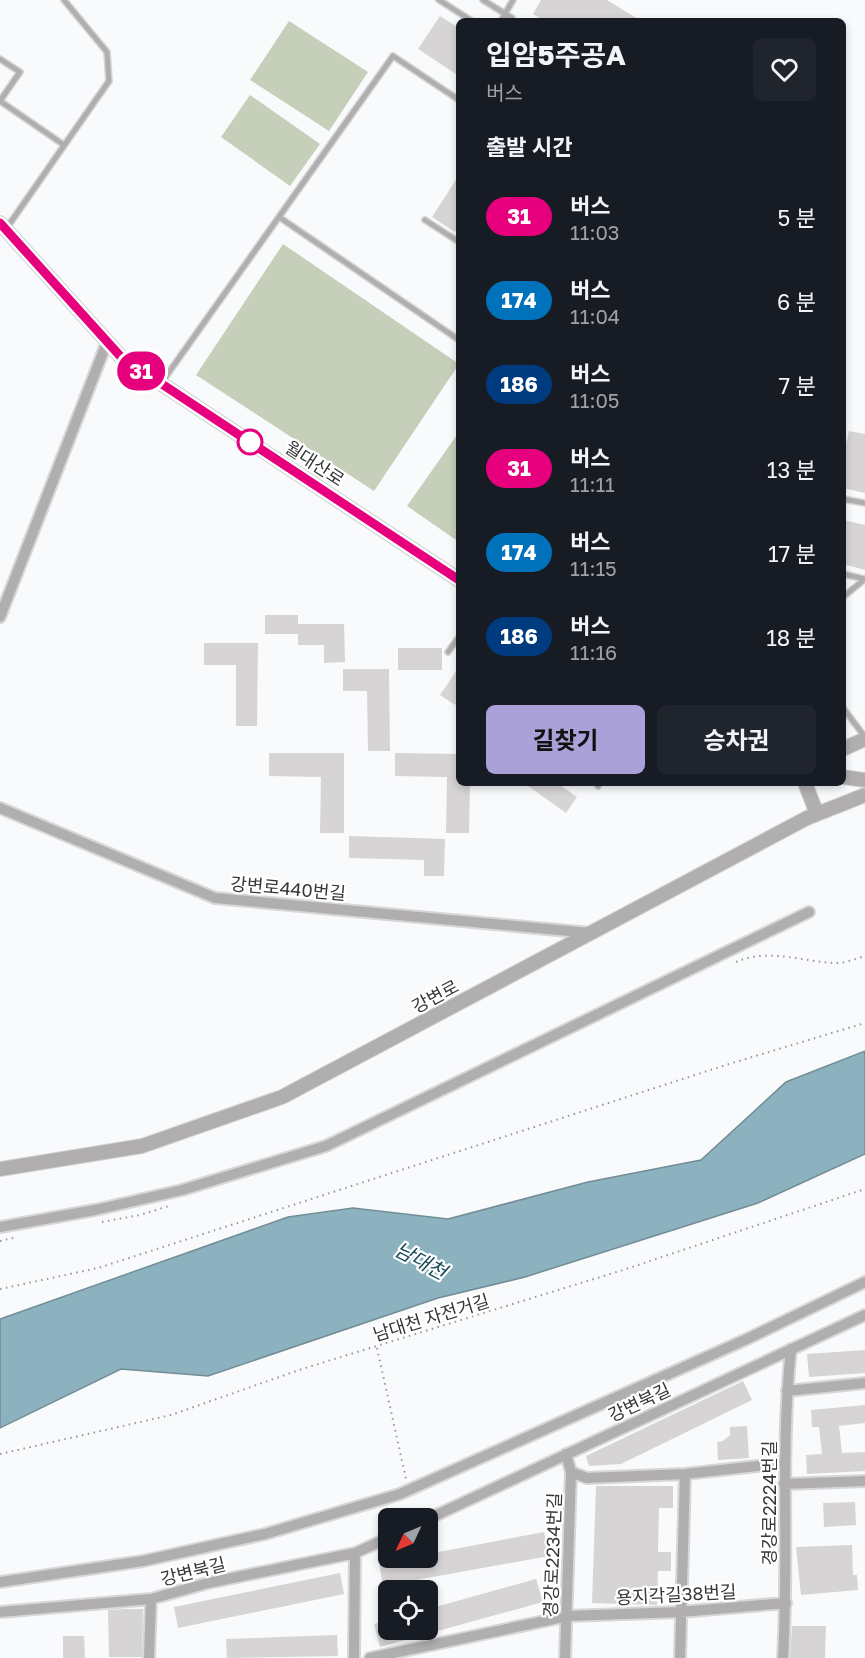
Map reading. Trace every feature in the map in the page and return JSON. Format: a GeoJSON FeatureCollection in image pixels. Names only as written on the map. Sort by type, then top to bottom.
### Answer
{"type":"FeatureCollection","features":[{"type":"Feature","properties":{"kind":"street","name":"월대산로"},"geometry":{"type":"LineString","coordinates":[[3,226],[121,357],[456,578]]}},
{"type":"Feature","properties":{"kind":"street"},"geometry":{"type":"LineString","coordinates":[[0,617],[107,342]]}},
{"type":"Feature","properties":{"kind":"street"},"geometry":{"type":"LineString","coordinates":[[846,748],[865,738]]}},
{"type":"Feature","properties":{"kind":"street"},"geometry":{"type":"LineString","coordinates":[[846,777],[865,780]]}},
{"type":"Feature","properties":{"kind":"street"},"geometry":{"type":"LineString","coordinates":[[806,786],[817,814]]}},
{"type":"Feature","properties":{"kind":"street","name":"강변로"},"geometry":{"type":"LineString","coordinates":[[0,1169],[142,1146],[282,1097],[817,814],[865,795]]}},
{"type":"Feature","properties":{"kind":"street","name":"강변로440번길"},"geometry":{"type":"LineString","coordinates":[[0,808],[215,898],[590,933]]}},
{"type":"Feature","properties":{"kind":"street"},"geometry":{"type":"LineString","coordinates":[[0,1227],[95,1210],[182,1190],[326,1146],[809,912]]}},
{"type":"Feature","properties":{"kind":"street"},"geometry":{"type":"LineString","coordinates":[[0,1582],[143,1561],[254,1536],[409,1490],[747,1339],[865,1282]]}},
{"type":"Feature","properties":{"kind":"street","name":"강변북길"},"geometry":{"type":"LineString","coordinates":[[438,1514],[865,1315]]}},
{"type":"Feature","properties":{"kind":"street","name":"경강로2224번길"},"geometry":{"type":"LineString","coordinates":[[783,1658],[786,1603],[784,1484],[787,1391],[791,1349]]}},
{"type":"Feature","properties":{"kind":"street"},"geometry":{"type":"LineString","coordinates":[[787,1391],[865,1383]]}},
{"type":"Feature","properties":{"kind":"street","name":"경강로2234번길"},"geometry":{"type":"LineString","coordinates":[[565,1658],[571,1472],[566,1454]]}},
{"type":"Feature","properties":{"kind":"street"},"geometry":{"type":"LineString","coordinates":[[571,1472],[587,1478],[685,1474],[785,1463]]}},
{"type":"Feature","properties":{"kind":"street"},"geometry":{"type":"LineString","coordinates":[[680,1658],[685,1474]]}},
{"type":"Feature","properties":{"kind":"street"},"geometry":{"type":"LineString","coordinates":[[784,1484],[865,1481]]}},
{"type":"Feature","properties":{"kind":"street","name":"강변북길"},"geometry":{"type":"LineString","coordinates":[[0,1612],[151,1599],[208,1583],[356,1553],[378,1543]]}},
{"type":"Feature","properties":{"kind":"street"},"geometry":{"type":"LineString","coordinates":[[354,1658],[356,1553]]}},
{"type":"Feature","properties":{"kind":"street"},"geometry":{"type":"LineString","coordinates":[[149,1658],[151,1599]]}},
{"type":"Feature","properties":{"kind":"street","name":"용지각길38번길"},"geometry":{"type":"LineString","coordinates":[[370,1658],[568,1616],[680,1612],[786,1603]]}},
{"type":"Feature","properties":{"kind":"lane"},"geometry":{"type":"LineString","coordinates":[[3,226],[109,81],[107,52],[64,0]]}},
{"type":"Feature","properties":{"kind":"lane"},"geometry":{"type":"LineString","coordinates":[[439,0],[467,18]]}},
{"type":"Feature","properties":{"kind":"lane"},"geometry":{"type":"LineString","coordinates":[[483,0],[512,18]]}},
{"type":"Feature","properties":{"kind":"lane"},"geometry":{"type":"LineString","coordinates":[[503,18],[513,0]]}},
{"type":"Feature","properties":{"kind":"lane"},"geometry":{"type":"LineString","coordinates":[[161,383],[393,56],[456,98]]}},
{"type":"Feature","properties":{"kind":"lane"},"geometry":{"type":"LineString","coordinates":[[0,59],[20,72],[0,101],[64,145]]}},
{"type":"Feature","properties":{"kind":"lane"},"geometry":{"type":"LineString","coordinates":[[279,217],[456,338]]}},
{"type":"Feature","properties":{"kind":"lane"},"geometry":{"type":"LineString","coordinates":[[425,220],[456,240]]}},
{"type":"Feature","properties":{"kind":"lane"},"geometry":{"type":"LineString","coordinates":[[846,500],[865,503]]}},
{"type":"Feature","properties":{"kind":"lane"},"geometry":{"type":"LineString","coordinates":[[846,575],[865,579]]}},
{"type":"Feature","properties":{"kind":"lane"},"geometry":{"type":"LineString","coordinates":[[846,595],[865,579]]}},
{"type":"Feature","properties":{"kind":"lane"},"geometry":{"type":"LineString","coordinates":[[448,652],[456,641]]}},
{"type":"Feature","properties":{"kind":"lane"},"geometry":{"type":"LineString","coordinates":[[846,712],[865,738]]}},
{"type":"Feature","properties":{"kind":"path"},"geometry":{"type":"LineString","coordinates":[[0,1289],[98,1268],[729,1064],[865,1023]]}},
{"type":"Feature","properties":{"kind":"path","name":"남대천 자전거길"},"geometry":{"type":"LineString","coordinates":[[0,1454],[171,1415],[302,1369],[377,1348],[623,1270],[865,1189]]}},
{"type":"Feature","properties":{"kind":"path"},"geometry":{"type":"LineString","coordinates":[[377,1348],[409,1490]]}},
{"type":"Feature","properties":{"kind":"green space"},"geometry":{"type":"Polygon","coordinates":[[[289,21],[368,72],[329,131],[250,80],[289,21]]]}},
{"type":"Feature","properties":{"kind":"green space"},"geometry":{"type":"Polygon","coordinates":[[[250,95],[320,144],[290,186],[221,137],[250,95]]]}},
{"type":"Feature","properties":{"kind":"green space"},"geometry":{"type":"Polygon","coordinates":[[[283,244],[456,362],[456,368],[374,491],[196,375],[283,244]]]}},
{"type":"Feature","properties":{"kind":"green space"},"geometry":{"type":"Polygon","coordinates":[[[456,436],[456,540],[407,506],[456,436]]]}},
{"type":"Feature","properties":{"kind":"water","name":"남대천"},"geometry":{"type":"Polygon","coordinates":[[[865,1051],[865,1154],[758,1203],[525,1277],[438,1298],[208,1376],[121,1369],[0,1428],[0,1319],[288,1217],[353,1208],[448,1219],[588,1182],[701,1160],[786,1082],[865,1051]]]}},
{"type":"Feature","properties":{"kind":"building"},"geometry":{"type":"Polygon","coordinates":[[[541,0],[607,0],[636,18],[540,18],[533,14],[541,0]]]}},
{"type":"Feature","properties":{"kind":"building"},"geometry":{"type":"Polygon","coordinates":[[[440,16],[456,26],[456,74],[418,49],[440,16]]]}},
{"type":"Feature","properties":{"kind":"building"},"geometry":{"type":"Polygon","coordinates":[[[456,180],[455,232],[432,217],[456,180]]]}},
{"type":"Feature","properties":{"kind":"building"},"geometry":{"type":"Polygon","coordinates":[[[849,431],[865,434],[865,493],[846,489],[846,444],[849,431]]]}},
{"type":"Feature","properties":{"kind":"building"},"geometry":{"type":"Polygon","coordinates":[[[846,521],[865,525],[865,570],[846,565],[846,521]]]}},
{"type":"Feature","properties":{"kind":"building"},"geometry":{"type":"Polygon","coordinates":[[[265,615],[298,615],[298,624],[344,624],[345,662],[324,663],[324,645],[298,645],[298,634],[265,634],[265,615]]]}},
{"type":"Feature","properties":{"kind":"building"},"geometry":{"type":"Polygon","coordinates":[[[204,643],[258,643],[257,726],[236,726],[236,665],[204,665],[204,643]]]}},
{"type":"Feature","properties":{"kind":"building"},"geometry":{"type":"Polygon","coordinates":[[[398,648],[442,648],[442,670],[398,670],[398,648]]]}},
{"type":"Feature","properties":{"kind":"building"},"geometry":{"type":"Polygon","coordinates":[[[343,669],[389,669],[390,751],[368,751],[367,691],[343,691],[343,669]]]}},
{"type":"Feature","properties":{"kind":"building"},"geometry":{"type":"Polygon","coordinates":[[[456,671],[455,705],[440,695],[456,671]]]}},
{"type":"Feature","properties":{"kind":"building"},"geometry":{"type":"Polygon","coordinates":[[[269,753],[344,753],[344,833],[320,833],[321,777],[269,776],[269,753]]]}},
{"type":"Feature","properties":{"kind":"building"},"geometry":{"type":"Polygon","coordinates":[[[395,753],[456,754],[456,786],[470,786],[469,833],[446,833],[447,777],[395,776],[395,753]]]}},
{"type":"Feature","properties":{"kind":"building"},"geometry":{"type":"Polygon","coordinates":[[[528,786],[561,786],[577,797],[566,813],[528,786]]]}},
{"type":"Feature","properties":{"kind":"building"},"geometry":{"type":"Polygon","coordinates":[[[349,836],[445,839],[444,876],[424,876],[424,860],[349,858],[349,836]]]}},
{"type":"Feature","properties":{"kind":"building"},"geometry":{"type":"Polygon","coordinates":[[[865,1350],[865,1373],[809,1377],[807,1354],[865,1350]]]}},
{"type":"Feature","properties":{"kind":"building"},"geometry":{"type":"Polygon","coordinates":[[[743,1381],[752,1400],[621,1464],[589,1466],[586,1456],[743,1381]]]}},
{"type":"Feature","properties":{"kind":"building"},"geometry":{"type":"Polygon","coordinates":[[[865,1405],[865,1423],[839,1426],[842,1453],[865,1452],[865,1471],[807,1474],[806,1455],[822,1454],[819,1427],[812,1427],[811,1410],[865,1405]]]}},
{"type":"Feature","properties":{"kind":"building"},"geometry":{"type":"Polygon","coordinates":[[[747,1426],[749,1458],[718,1460],[717,1442],[723,1441],[730,1435],[730,1427],[747,1426]]]}},
{"type":"Feature","properties":{"kind":"building"},"geometry":{"type":"Polygon","coordinates":[[[596,1486],[673,1486],[673,1508],[659,1508],[658,1552],[671,1552],[671,1571],[658,1571],[657,1605],[592,1603],[596,1486]]]}},
{"type":"Feature","properties":{"kind":"building"},"geometry":{"type":"Polygon","coordinates":[[[855,1502],[856,1525],[824,1527],[823,1503],[855,1502]]]}},
{"type":"Feature","properties":{"kind":"building"},"geometry":{"type":"Polygon","coordinates":[[[544,1532],[549,1556],[416,1580],[382,1580],[380,1568],[438,1568],[438,1552],[544,1532]]]}},
{"type":"Feature","properties":{"kind":"building"},"geometry":{"type":"Polygon","coordinates":[[[852,1545],[853,1575],[857,1575],[858,1590],[801,1595],[796,1547],[852,1545]]]}},
{"type":"Feature","properties":{"kind":"building"},"geometry":{"type":"Polygon","coordinates":[[[340,1573],[344,1594],[178,1628],[174,1607],[340,1573]]]}},
{"type":"Feature","properties":{"kind":"building"},"geometry":{"type":"Polygon","coordinates":[[[536,1579],[543,1602],[438,1631],[438,1606],[536,1579]]]}},
{"type":"Feature","properties":{"kind":"building"},"geometry":{"type":"Polygon","coordinates":[[[143,1609],[142,1657],[109,1657],[108,1610],[143,1609]]]}},
{"type":"Feature","properties":{"kind":"building"},"geometry":{"type":"Polygon","coordinates":[[[378,1623],[378,1639],[374,1624],[378,1623]]]}},
{"type":"Feature","properties":{"kind":"building"},"geometry":{"type":"Polygon","coordinates":[[[792,1626],[826,1626],[825,1658],[790,1658],[792,1626]]]}},
{"type":"Feature","properties":{"kind":"building"},"geometry":{"type":"Polygon","coordinates":[[[337,1635],[338,1656],[227,1658],[226,1639],[337,1635]]]}},
{"type":"Feature","properties":{"kind":"building"},"geometry":{"type":"Polygon","coordinates":[[[63,1636],[84,1636],[85,1658],[63,1658],[63,1636]]]}},
{"type":"Feature","properties":{"kind":"building"},"geometry":{"type":"Polygon","coordinates":[[[378,1640],[405,1640],[380,1647],[378,1640]]]}},
{"type":"Feature","properties":{"kind":"bus line","name":"31"},"geometry":{"type":"LineString","coordinates":[[0,223],[121,357],[456,578]]}}]}
